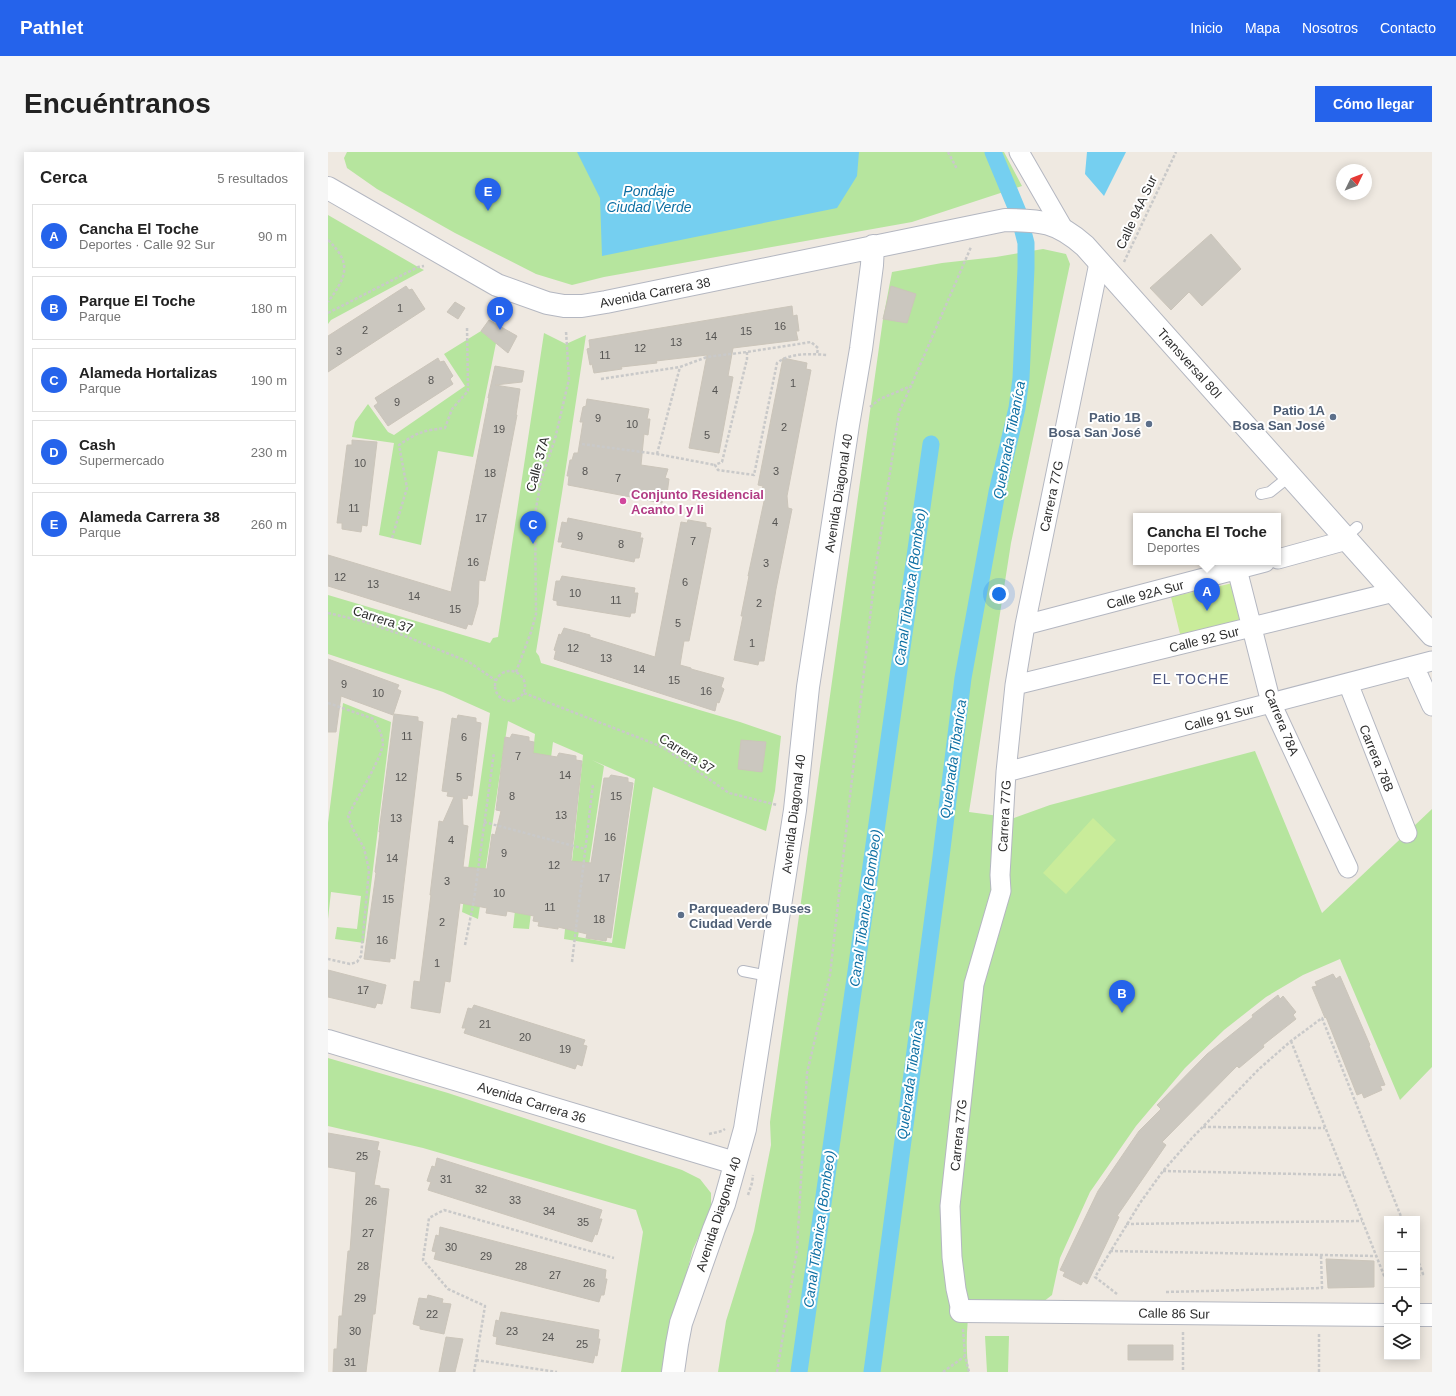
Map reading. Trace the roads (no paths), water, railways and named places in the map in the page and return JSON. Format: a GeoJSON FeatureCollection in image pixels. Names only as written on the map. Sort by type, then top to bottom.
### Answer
{"type":"FeatureCollection","features":[{"type":"Feature","properties":{"kind":"main road","name":"Avenida Carrera 38"},"geometry":{"type":"LineString","coordinates":[[328,188],[497,285],[540,301],[564,306],[582,306],[606,302],[1005,220],[1030,220]]}},
{"type":"Feature","properties":{"kind":"main road","name":"Transversal 80I"},"geometry":{"type":"LineString","coordinates":[[1030,220],[1051,224],[1064,230],[1085,246],[1290,476],[1350,535],[1394,592],[1432,635]]}},
{"type":"Feature","properties":{"kind":"main road","name":"Avenida Diagonal 40"},"geometry":{"type":"LineString","coordinates":[[673,1372],[681,1324],[724,1204],[745,1129],[795,810],[808,687],[861,348],[872,265],[873,246]]}},
{"type":"Feature","properties":{"kind":"main road","name":"Avenida Carrera 36"},"geometry":{"type":"LineString","coordinates":[[328,1042],[735,1163]]}},
{"type":"Feature","properties":{"kind":"main road","name":"Calle 86 Sur"},"geometry":{"type":"LineString","coordinates":[[961,1311],[1384,1315]]}},
{"type":"Feature","properties":{"kind":"main road"},"geometry":{"type":"LineString","coordinates":[[1420,1315],[1432,1315]]}},
{"type":"Feature","properties":{"kind":"street"},"geometry":{"type":"LineString","coordinates":[[1024,157],[1064,230]]}},
{"type":"Feature","properties":{"kind":"street","name":"Carrera 77G"},"geometry":{"type":"LineString","coordinates":[[961,1311],[952,1257],[950,1206],[974,984],[1001,891],[1000,876],[1006,772],[1015,685],[1025,625],[1099,263]]}},
{"type":"Feature","properties":{"kind":"street"},"geometry":{"type":"LineString","coordinates":[[1281,558],[1350,535]]}},
{"type":"Feature","properties":{"kind":"street","name":"Calle 92A Sur"},"geometry":{"type":"LineString","coordinates":[[1025,625],[1253,565]]}},
{"type":"Feature","properties":{"kind":"street","name":"Carrera 78A"},"geometry":{"type":"LineString","coordinates":[[1237,569],[1271,703],[1348,868]]}},
{"type":"Feature","properties":{"kind":"street","name":"Calle 92 Sur"},"geometry":{"type":"LineString","coordinates":[[1015,685],[1394,592]]}},
{"type":"Feature","properties":{"kind":"street"},"geometry":{"type":"LineString","coordinates":[[1423,663],[1432,706]]}},
{"type":"Feature","properties":{"kind":"street","name":"Calle 91 Sur"},"geometry":{"type":"LineString","coordinates":[[1006,772],[1423,663]]}},
{"type":"Feature","properties":{"kind":"street","name":"Carrera 78B"},"geometry":{"type":"LineString","coordinates":[[1348,683],[1407,833]]}},
{"type":"Feature","properties":{"kind":"lane"},"geometry":{"type":"LineString","coordinates":[[1261,494],[1270,492],[1290,476]]}},
{"type":"Feature","properties":{"kind":"lane"},"geometry":{"type":"LineString","coordinates":[[743,971],[769,976]]}},
{"type":"Feature","properties":{"kind":"water","name":"Pondaje Ciudad Verde"},"geometry":{"type":"Polygon","coordinates":[[[577,152],[859,152],[857,176],[837,208],[602,256],[600,198],[577,152]]]}},
{"type":"Feature","properties":{"kind":"water"},"geometry":{"type":"Polygon","coordinates":[[[1087,152],[1126,152],[1104,196],[1085,174],[1087,152]]]}},
{"type":"Feature","properties":{"kind":"waterway","name":"Quebrada Tibaníca"},"geometry":{"type":"LineString","coordinates":[[872,1372],[941,857],[963,678],[997,492],[1017,408],[1021,378],[1026,243],[1018,212],[993,152]]}},
{"type":"Feature","properties":{"kind":"waterway","name":"Canal Tibanica (Bombeo)"},"geometry":{"type":"LineString","coordinates":[[799,1372],[931,444]]}},
{"type":"Feature","properties":{"kind":"place","name":"Alameda Carrera 38"},"geometry":{"type":"Point","coordinates":[488,211]}},
{"type":"Feature","properties":{"kind":"place","name":"Cash"},"geometry":{"type":"Point","coordinates":[500,330]}},
{"type":"Feature","properties":{"kind":"place","name":"Patio 1A Bosa San José"},"geometry":{"type":"Point","coordinates":[1333,417]}},
{"type":"Feature","properties":{"kind":"place","name":"Patio 1B Bosa San José"},"geometry":{"type":"Point","coordinates":[1149,424]}},
{"type":"Feature","properties":{"kind":"place","name":"Conjunto Residencial Acanto I y Ii"},"geometry":{"type":"Point","coordinates":[623,501]}},
{"type":"Feature","properties":{"kind":"place","name":"Alameda Hortalizas"},"geometry":{"type":"Point","coordinates":[533,544]}},
{"type":"Feature","properties":{"kind":"place","name":"Cancha El Toche"},"geometry":{"type":"Point","coordinates":[1207,611]}},
{"type":"Feature","properties":{"kind":"place","name":"Parqueadero Buses Ciudad Verde"},"geometry":{"type":"Point","coordinates":[681,915]}},
{"type":"Feature","properties":{"kind":"place","name":"Parque El Toche"},"geometry":{"type":"Point","coordinates":[1122,1013]}},
{"type":"Feature","properties":{"kind":"district","name":"EL TOCHE"},"geometry":{"type":"Point","coordinates":[1191,679]}}]}
